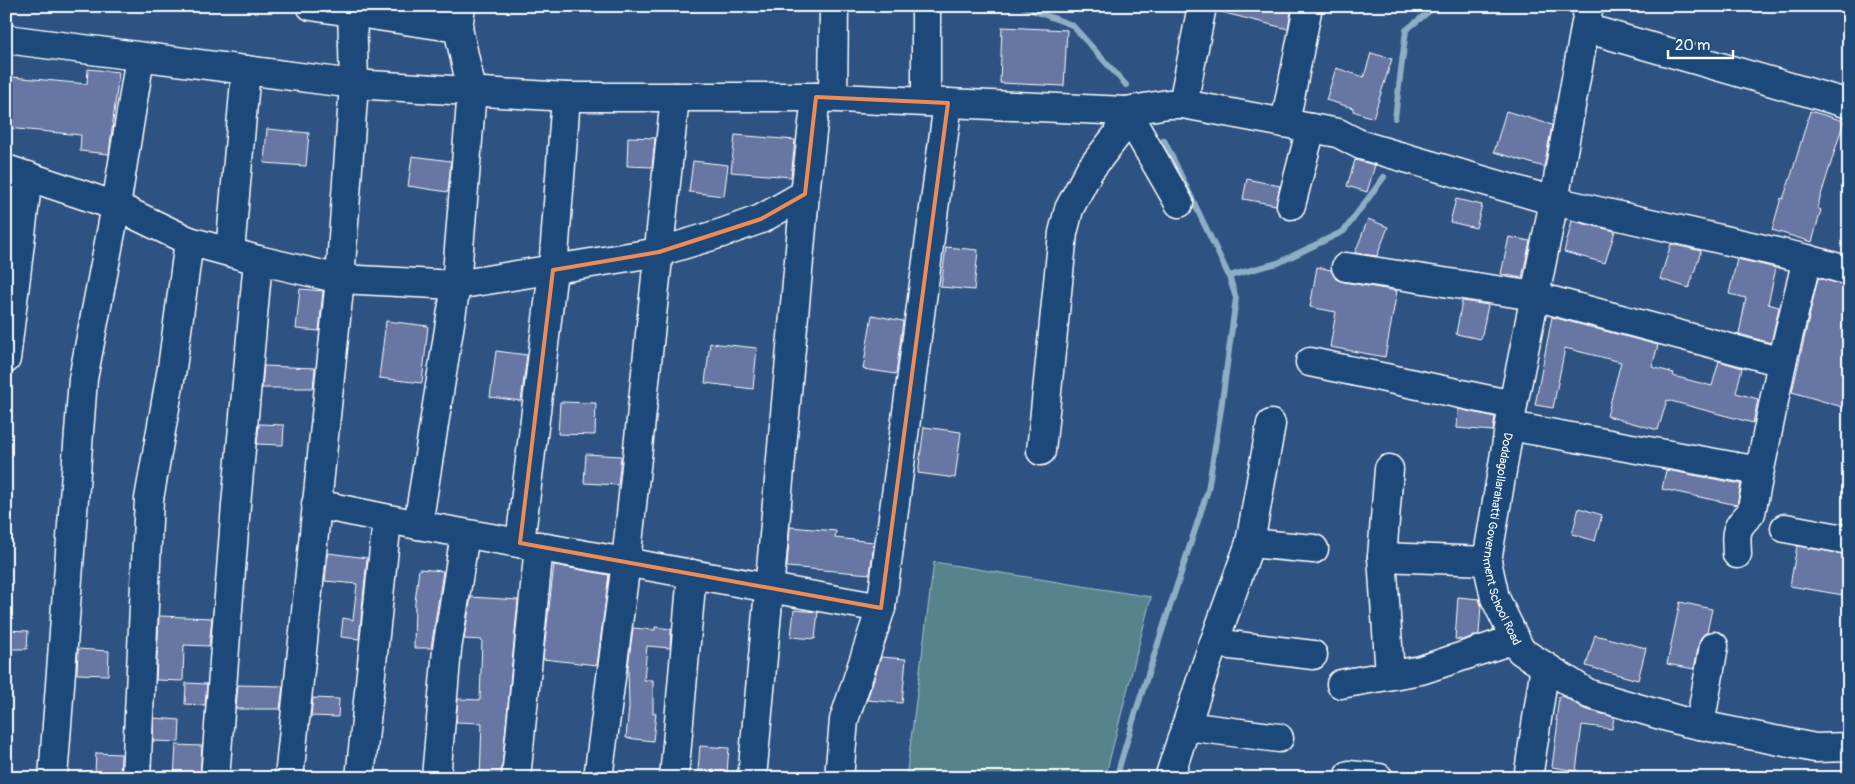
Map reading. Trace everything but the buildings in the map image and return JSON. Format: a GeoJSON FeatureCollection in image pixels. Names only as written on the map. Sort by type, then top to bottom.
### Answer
{"type":"FeatureCollection","features":[{"type":"Feature","properties":{"kind":"street"},"geometry":{"type":"LineString","coordinates":[[311,6],[459,17],[472,91],[456,285],[418,525]]}},
{"type":"Feature","properties":{"kind":"street"},"geometry":{"type":"LineString","coordinates":[[752,778],[805,194],[825,97],[834,6]]}},
{"type":"Feature","properties":{"kind":"street"},"geometry":{"type":"LineString","coordinates":[[839,778],[844,720],[881,608],[937,102],[926,6]]}},
{"type":"Feature","properties":{"kind":"street"},"geometry":{"type":"LineString","coordinates":[[1183,104],[1202,6]]}},
{"type":"Feature","properties":{"kind":"street"},"geometry":{"type":"LineString","coordinates":[[1285,123],[1308,6]]}},
{"type":"Feature","properties":{"kind":"street"},"geometry":{"type":"LineString","coordinates":[[289,778],[340,279],[354,84],[352,9]]}},
{"type":"Feature","properties":{"kind":"street"},"geometry":{"type":"LineString","coordinates":[[1587,17],[1849,104]]}},
{"type":"Feature","properties":{"kind":"street","name":"Doddagollarahatti Government School Road"},"geometry":{"type":"LineString","coordinates":[[1587,17],[1486,561],[1495,598],[1521,651],[1589,694],[1700,725],[1815,748],[1849,747]]}},
{"type":"Feature","properties":{"kind":"street"},"geometry":{"type":"LineString","coordinates":[[6,39],[354,84],[566,97],[825,97],[1126,112],[1168,104],[1183,104],[1338,133],[1361,145],[1554,202],[1807,259],[1849,271]]}},
{"type":"Feature","properties":{"kind":"street"},"geometry":{"type":"LineString","coordinates":[[53,778],[83,379],[116,206],[140,57]]}},
{"type":"Feature","properties":{"kind":"street"},"geometry":{"type":"LineString","coordinates":[[230,252],[246,70]]}},
{"type":"Feature","properties":{"kind":"street"},"geometry":{"type":"LineString","coordinates":[[516,778],[529,545],[566,97]]}},
{"type":"Feature","properties":{"kind":"street"},"geometry":{"type":"LineString","coordinates":[[598,778],[626,562],[675,97]]}},
{"type":"Feature","properties":{"kind":"street"},"geometry":{"type":"LineString","coordinates":[[1126,112],[1179,203]]}},
{"type":"Feature","properties":{"kind":"street"},"geometry":{"type":"LineString","coordinates":[[1041,451],[1063,233],[1069,209],[1090,171],[1116,135],[1126,112]]}},
{"type":"Feature","properties":{"kind":"street"},"geometry":{"type":"LineString","coordinates":[[1291,205],[1311,128]]}},
{"type":"Feature","properties":{"kind":"street"},"geometry":{"type":"LineString","coordinates":[[6,359],[17,173],[116,206],[190,240],[258,260],[340,279],[456,285],[495,277],[553,270],[659,252],[761,219],[805,194]]}},
{"type":"Feature","properties":{"kind":"street"},"geometry":{"type":"LineString","coordinates":[[136,778],[149,499],[172,368],[190,240]]}},
{"type":"Feature","properties":{"kind":"street"},"geometry":{"type":"LineString","coordinates":[[1737,554],[1736,532],[1751,513],[1782,362],[1807,259]]}},
{"type":"Feature","properties":{"kind":"street"},"geometry":{"type":"LineString","coordinates":[[215,778],[236,505],[258,260]]}},
{"type":"Feature","properties":{"kind":"street"},"geometry":{"type":"LineString","coordinates":[[1346,267],[1534,296],[1782,362]]}},
{"type":"Feature","properties":{"kind":"street"},"geometry":{"type":"LineString","coordinates":[[1310,362],[1512,415],[1760,472]]}},
{"type":"Feature","properties":{"kind":"street"},"geometry":{"type":"LineString","coordinates":[[1169,778],[1250,543],[1271,424]]}},
{"type":"Feature","properties":{"kind":"street"},"geometry":{"type":"LineString","coordinates":[[1389,469],[1382,557],[1390,676]]}},
{"type":"Feature","properties":{"kind":"street"},"geometry":{"type":"LineString","coordinates":[[316,504],[387,520],[881,608]]}},
{"type":"Feature","properties":{"kind":"street"},"geometry":{"type":"LineString","coordinates":[[360,778],[387,520]]}},
{"type":"Feature","properties":{"kind":"street"},"geometry":{"type":"LineString","coordinates":[[1785,528],[1849,540]]}},
{"type":"Feature","properties":{"kind":"street"},"geometry":{"type":"LineString","coordinates":[[436,778],[447,649],[465,534]]}},
{"type":"Feature","properties":{"kind":"street"},"geometry":{"type":"LineString","coordinates":[[1250,543],[1314,548]]}},
{"type":"Feature","properties":{"kind":"street"},"geometry":{"type":"LineString","coordinates":[[1382,557],[1486,561]]}},
{"type":"Feature","properties":{"kind":"street"},"geometry":{"type":"LineString","coordinates":[[674,778],[692,574]]}},
{"type":"Feature","properties":{"kind":"street"},"geometry":{"type":"LineString","coordinates":[[1341,684],[1421,670],[1515,639]]}},
{"type":"Feature","properties":{"kind":"street"},"geometry":{"type":"LineString","coordinates":[[1214,643],[1313,655]]}},
{"type":"Feature","properties":{"kind":"street"},"geometry":{"type":"LineString","coordinates":[[1700,725],[1714,646]]}},
{"type":"Feature","properties":{"kind":"street"},"geometry":{"type":"LineString","coordinates":[[1528,778],[1545,666]]}},
{"type":"Feature","properties":{"kind":"street"},"geometry":{"type":"LineString","coordinates":[[1186,726],[1279,738]]}},
{"type":"Feature","properties":{"kind":"street"},"geometry":{"type":"LineString","coordinates":[[1349,775],[1379,778]]}},
{"type":"Feature","properties":{"kind":"highlighted area"},"geometry":{"type":"Polygon","coordinates":[[[816,97],[948,103],[881,608],[520,543],[553,270],[659,252],[761,219],[805,194],[816,97]]]}},
{"type":"Feature","properties":{"kind":"green space"},"geometry":{"type":"Polygon","coordinates":[[[934,562],[1151,597],[1105,778],[906,778],[934,562]]]}},
{"type":"Feature","properties":{"kind":"waterway"},"geometry":{"type":"LineString","coordinates":[[1021,6],[1072,25],[1126,85]]}},
{"type":"Feature","properties":{"kind":"waterway"},"geometry":{"type":"LineString","coordinates":[[1395,118],[1406,30],[1436,6]]}},
{"type":"Feature","properties":{"kind":"waterway"},"geometry":{"type":"LineString","coordinates":[[1116,778],[1208,490],[1236,298],[1229,276],[1164,140]]}},
{"type":"Feature","properties":{"kind":"waterway"},"geometry":{"type":"LineString","coordinates":[[1229,276],[1278,263],[1344,231],[1384,177]]}}]}
